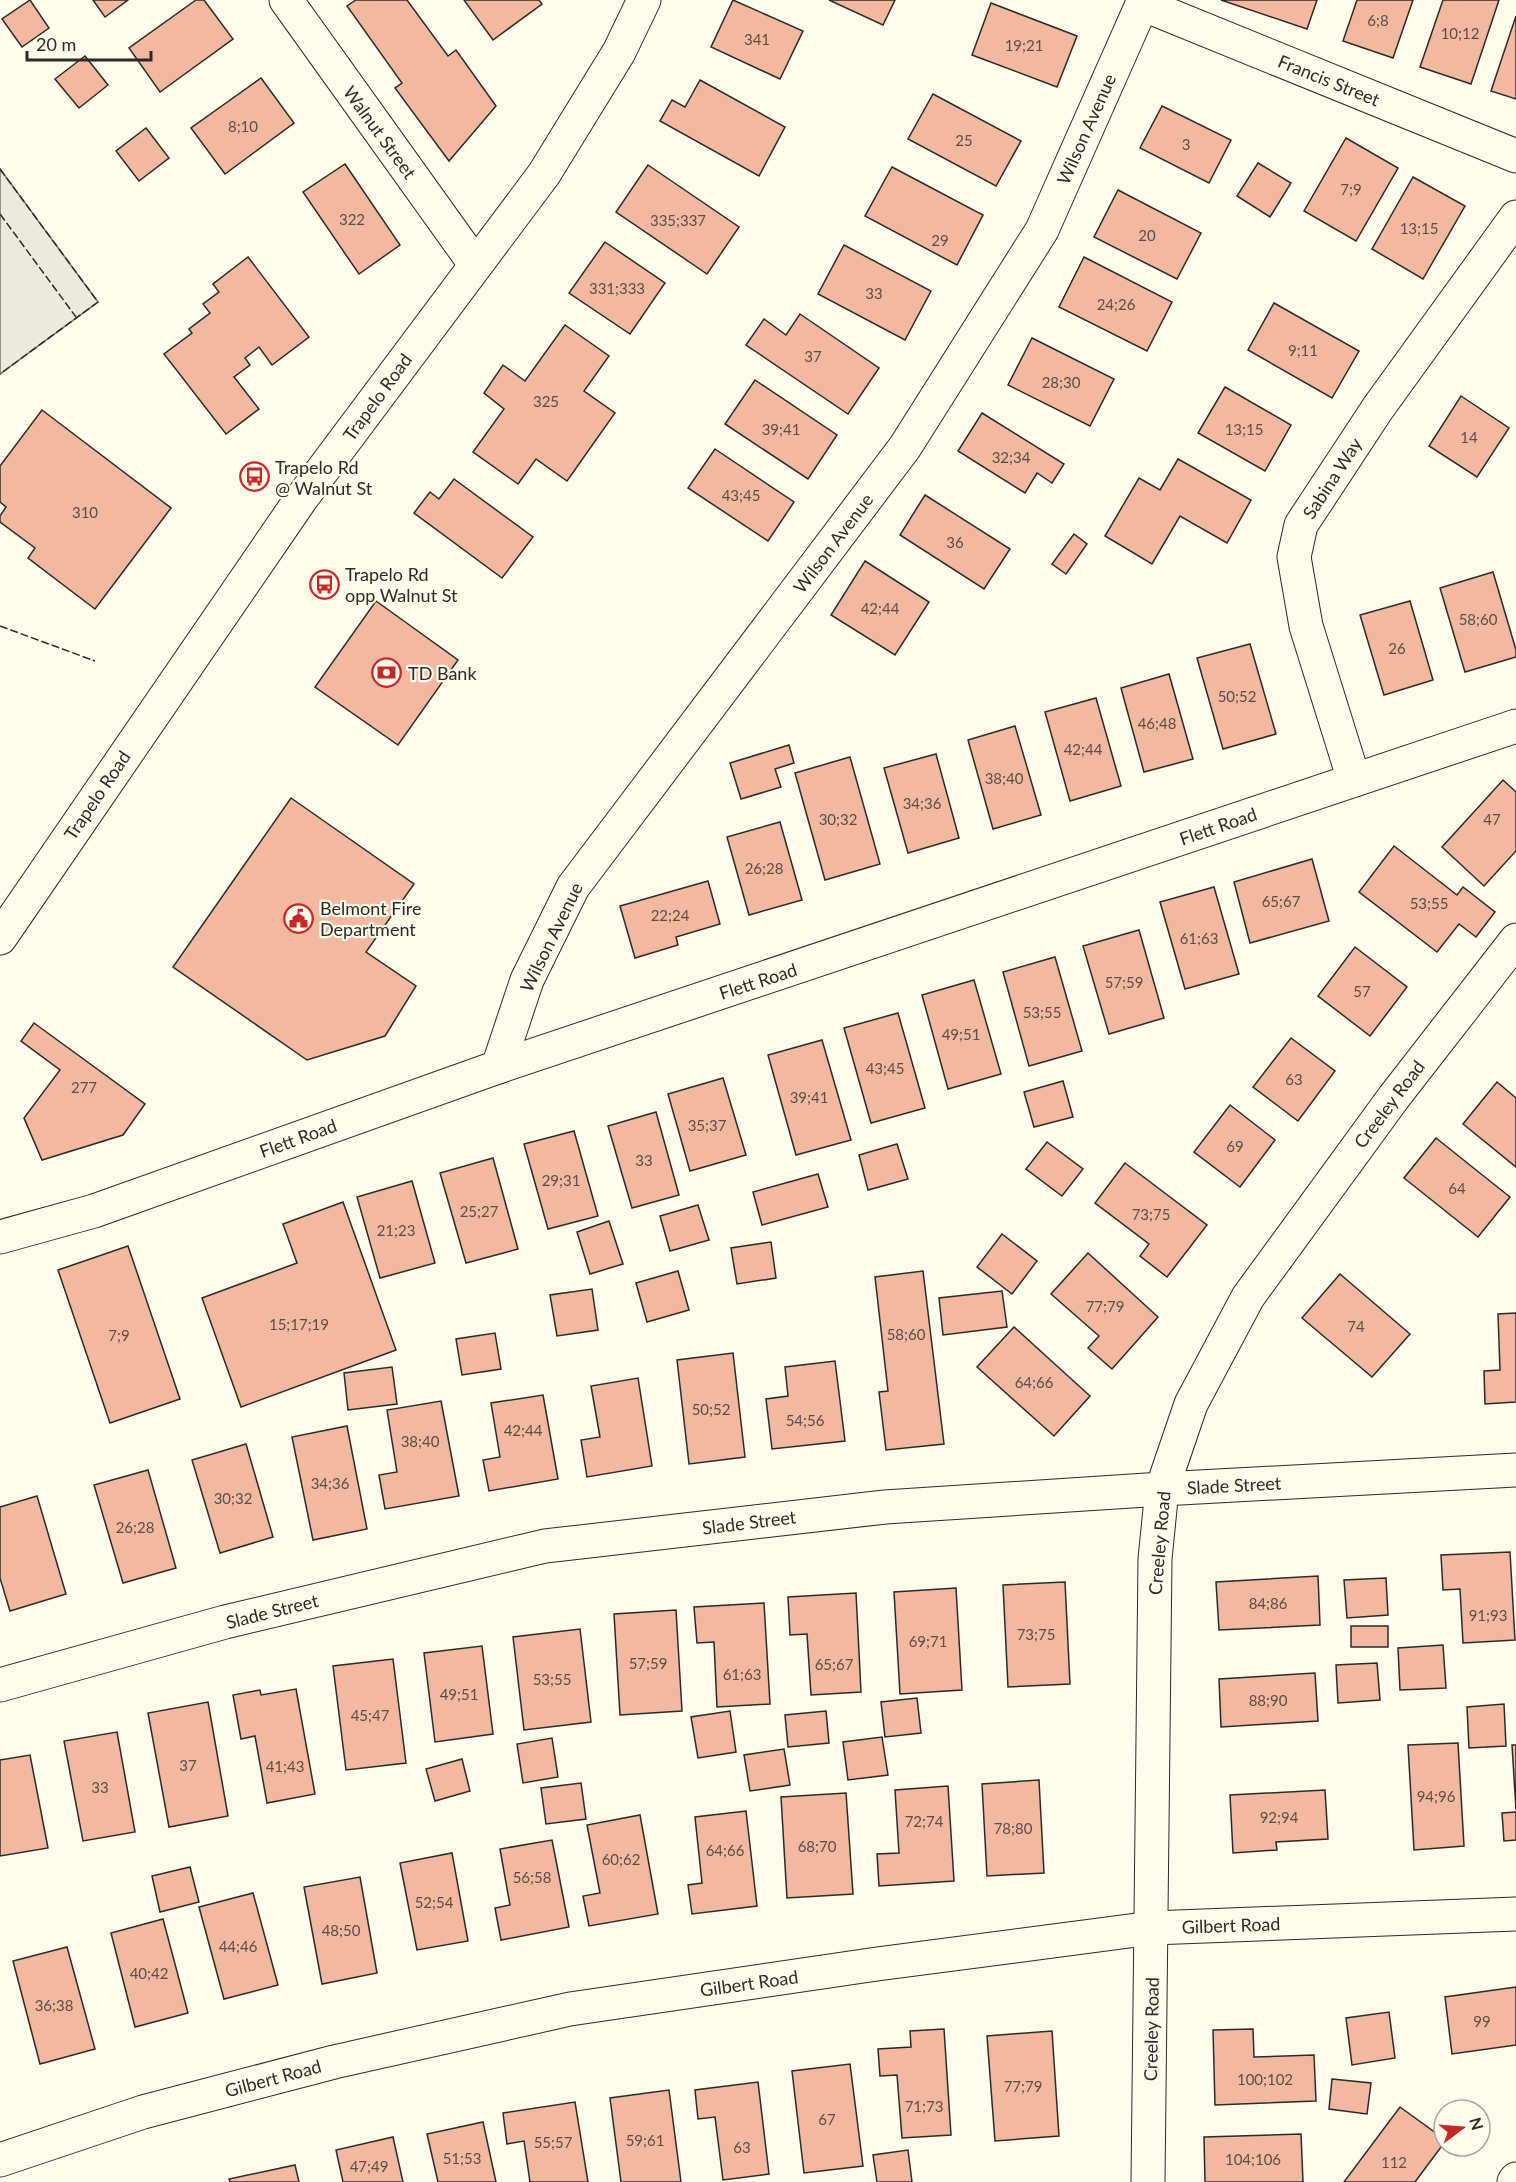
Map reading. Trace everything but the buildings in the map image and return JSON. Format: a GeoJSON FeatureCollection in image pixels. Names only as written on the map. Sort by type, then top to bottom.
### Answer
{"type":"FeatureCollection","features":[{"type":"Feature","properties":{"kind":"street","name":"Walnut Street"},"geometry":{"type":"LineString","coordinates":[[286,0],[475,264]]}},
{"type":"Feature","properties":{"kind":"street","name":"Trapelo Road"},"geometry":{"type":"LineString","coordinates":[[0,938],[301,499],[544,174],[619,52],[644,0]]}},
{"type":"Feature","properties":{"kind":"street","name":"Francis Street"},"geometry":{"type":"LineString","coordinates":[[1143,2],[1516,156]]}},
{"type":"Feature","properties":{"kind":"street","name":"Wilson Avenue"},"geometry":{"type":"LineString","coordinates":[[498,1067],[526,980],[573,887],[905,447],[1042,230],[1143,2]]}},
{"type":"Feature","properties":{"kind":"street","name":"Sabina Way"},"geometry":{"type":"LineString","coordinates":[[1354,780],[1306,626],[1294,557],[1301,525],[1378,408],[1516,217]]}},
{"type":"Feature","properties":{"kind":"street","name":"Flett Road"},"geometry":{"type":"LineString","coordinates":[[0,1237],[94,1211],[498,1067],[1516,726]]}},
{"type":"Feature","properties":{"kind":"street","name":"Creeley Road"},"geometry":{"type":"LineString","coordinates":[[1149,2182],[1155,1559],[1162,1489],[1191,1404],[1248,1297],[1394,1097],[1516,940]]}},
{"type":"Feature","properties":{"kind":"street","name":"Slade Street"},"geometry":{"type":"LineString","coordinates":[[0,1685],[225,1622],[545,1546],[885,1507],[1516,1470]]}},
{"type":"Feature","properties":{"kind":"street","name":"Gilbert Road"},"geometry":{"type":"LineString","coordinates":[[0,2160],[165,2106],[334,2062],[570,2009],[878,1964],[1152,1928],[1516,1914]]}},
{"type":"Feature","properties":{"kind":"shaded area"},"geometry":{"type":"Polygon","coordinates":[[[0,169],[98,302],[0,374],[0,169]]]}},
{"type":"Feature","properties":{"kind":"fence"},"geometry":{"type":"LineString","coordinates":[[0,169],[98,302],[0,374]]}},
{"type":"Feature","properties":{"kind":"fence"},"geometry":{"type":"LineString","coordinates":[[0,214],[76,317]]}},
{"type":"Feature","properties":{"kind":"fence"},"geometry":{"type":"LineString","coordinates":[[0,626],[95,661]]}},
{"type":"Feature","properties":{"kind":"place","name":"Trapelo Rd @ Walnut St"},"geometry":{"type":"Point","coordinates":[254,477]}},
{"type":"Feature","properties":{"kind":"place","name":"Trapelo Rd opp Walnut St"},"geometry":{"type":"Point","coordinates":[324,584]}},
{"type":"Feature","properties":{"kind":"place","name":"TD Bank"},"geometry":{"type":"Point","coordinates":[387,673]}},
{"type":"Feature","properties":{"kind":"place","name":"Belmont Fire Department"},"geometry":{"type":"Point","coordinates":[299,918]}}]}
